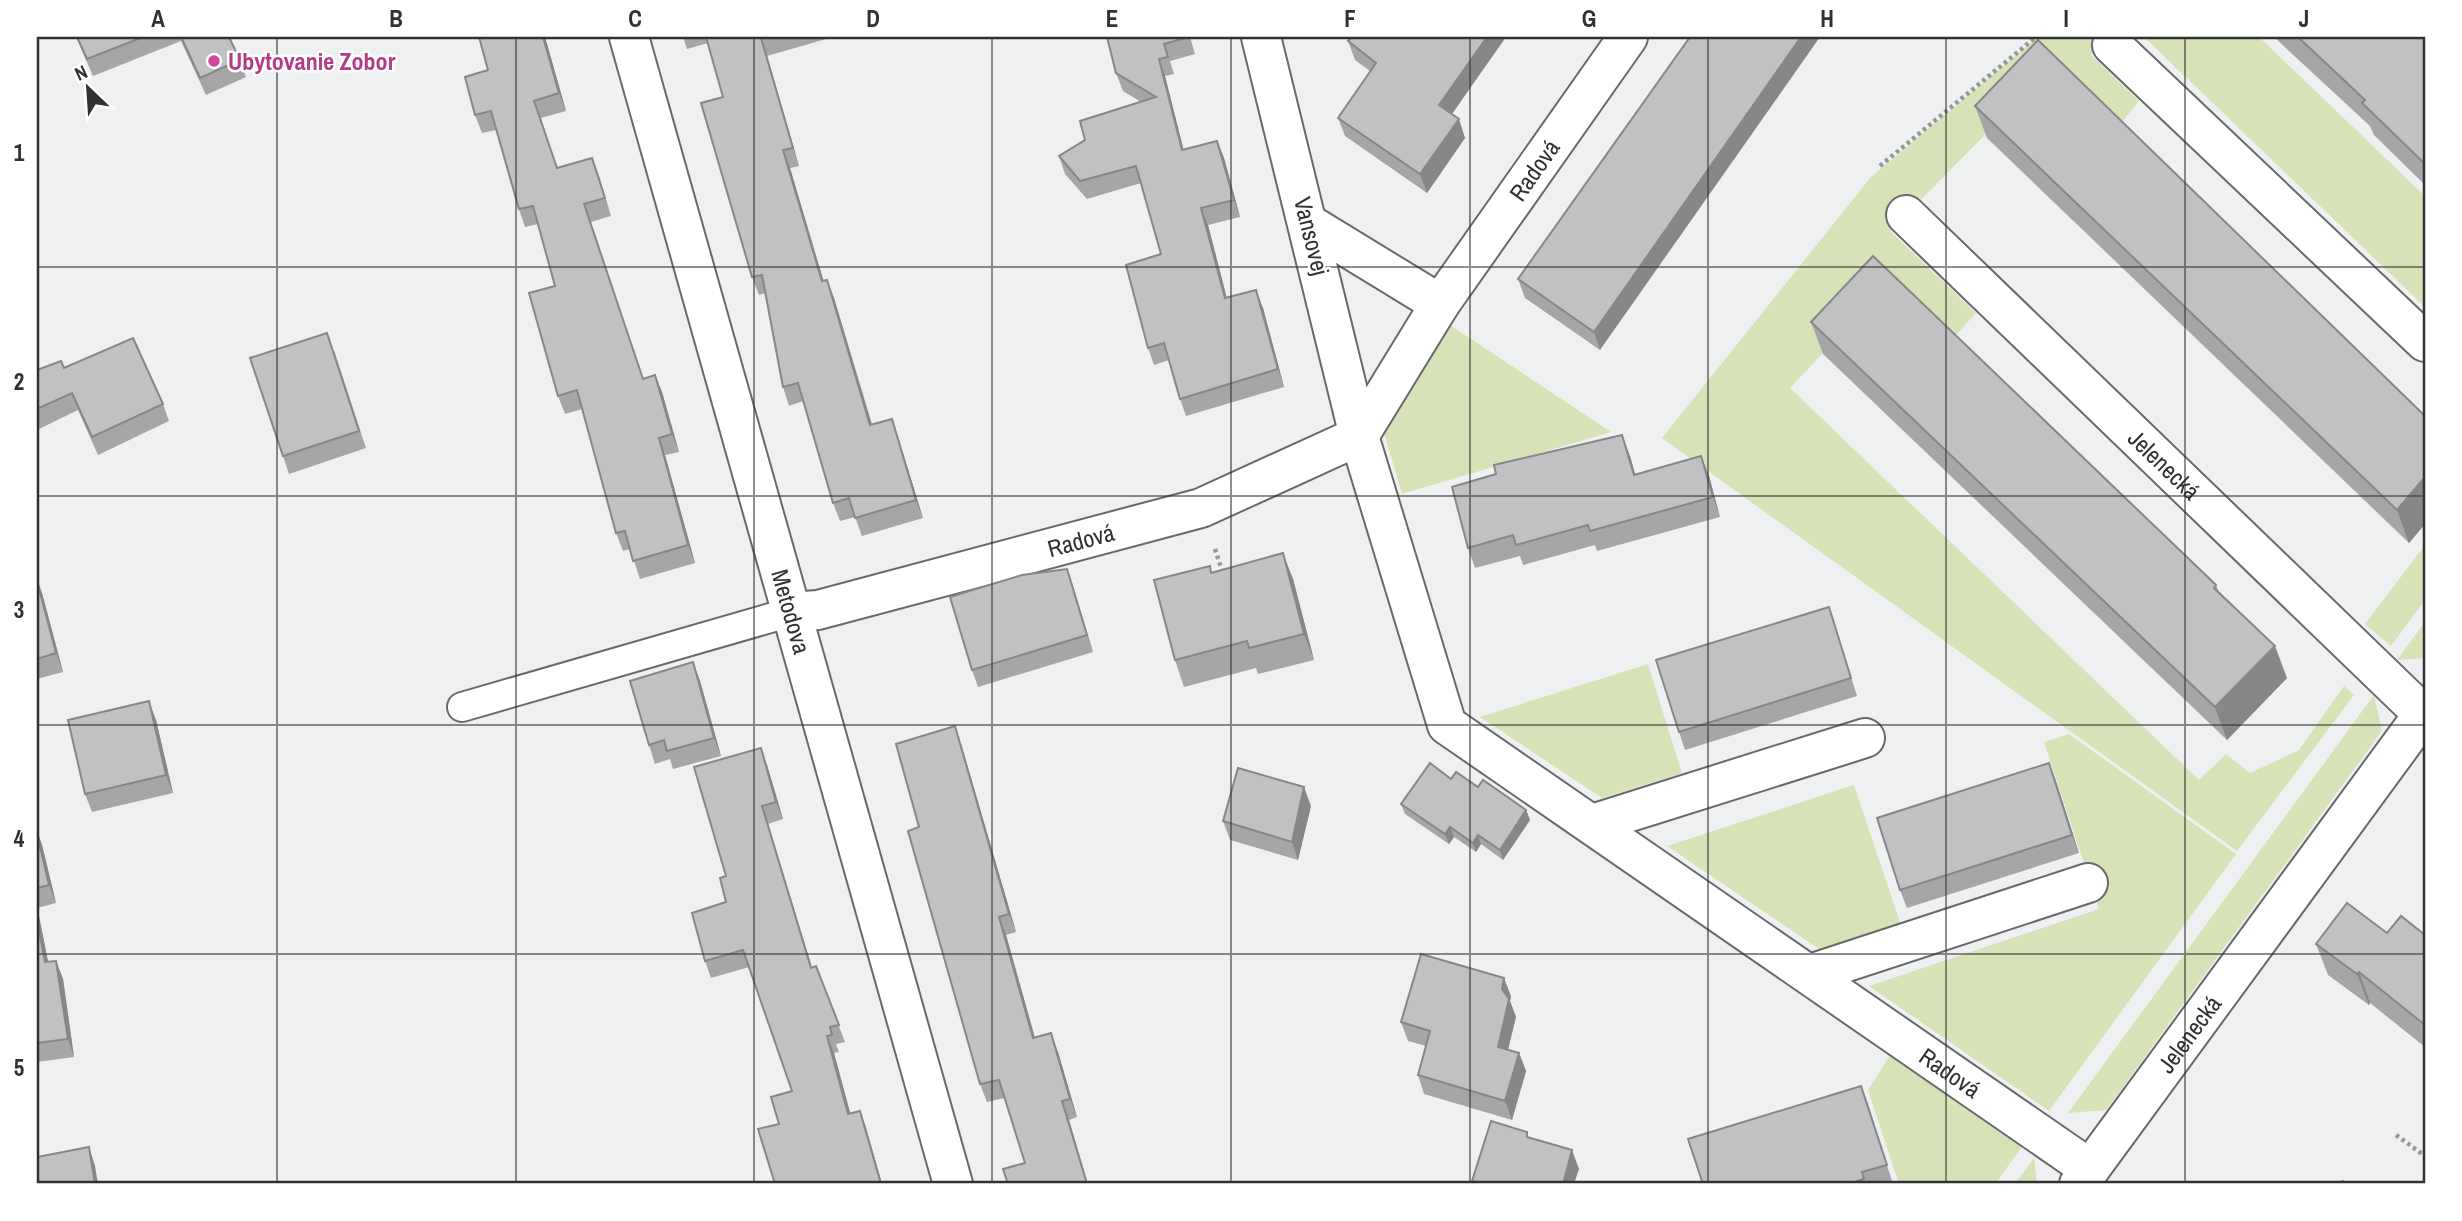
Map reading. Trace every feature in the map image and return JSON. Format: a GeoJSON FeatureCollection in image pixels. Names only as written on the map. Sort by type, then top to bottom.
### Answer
{"type":"FeatureCollection","features":[{"type":"Feature","properties":{"kind":"street","name":"Metodova"},"geometry":{"type":"LineString","coordinates":[[629,37],[953,1184]]}},
{"type":"Feature","properties":{"kind":"street","name":"Vansovej"},"geometry":{"type":"LineString","coordinates":[[1261,37],[1309,223],[1359,436]]}},
{"type":"Feature","properties":{"kind":"street","name":"Radová"},"geometry":{"type":"LineString","coordinates":[[791,612],[818,610],[1201,508],[1359,436],[1440,304],[1628,37]]}},
{"type":"Feature","properties":{"kind":"street"},"geometry":{"type":"LineString","coordinates":[[2112,46],[2425,342]]}},
{"type":"Feature","properties":{"kind":"street","name":"Jelenecká"},"geometry":{"type":"LineString","coordinates":[[1906,215],[2424,713],[2085,1176]]}},
{"type":"Feature","properties":{"kind":"street"},"geometry":{"type":"LineString","coordinates":[[1309,223],[1440,304]]}},
{"type":"Feature","properties":{"kind":"street","name":"Radová"},"geometry":{"type":"LineString","coordinates":[[1359,436],[1447,725],[1811,974],[2085,1176]]}},
{"type":"Feature","properties":{"kind":"street"},"geometry":{"type":"LineString","coordinates":[[1592,824],[1866,738]]}},
{"type":"Feature","properties":{"kind":"street"},"geometry":{"type":"LineString","coordinates":[[1811,974],[2088,883]]}},
{"type":"Feature","properties":{"kind":"lane"},"geometry":{"type":"LineString","coordinates":[[462,707],[791,612]]}},
{"type":"Feature","properties":{"kind":"path"},"geometry":{"type":"LineString","coordinates":[[1880,166],[2036,37]]}},
{"type":"Feature","properties":{"kind":"path"},"geometry":{"type":"LineString","coordinates":[[2396,1135],[2425,1156]]}},
{"type":"Feature","properties":{"kind":"path"},"geometry":{"type":"LineString","coordinates":[[2327,1184],[2347,1182]]}},
{"type":"Feature","properties":{"kind":"green space"},"geometry":{"type":"Polygon","coordinates":[[[2038,37],[2108,37],[2091,55],[2139,101],[2121,123],[2048,71],[1890,231],[1976,313],[1955,336],[1886,286],[1790,388],[2199,780],[2226,754],[2250,773],[2299,750],[2344,686],[2354,695],[2237,851],[1662,438],[1871,177],[2038,37]]]}},
{"type":"Feature","properties":{"kind":"green space"},"geometry":{"type":"Polygon","coordinates":[[[2144,37],[2259,37],[2425,196],[2425,307],[2144,37]]]}},
{"type":"Feature","properties":{"kind":"green space"},"geometry":{"type":"Polygon","coordinates":[[[1444,321],[1611,432],[1402,494],[1382,426],[1444,321]]]}},
{"type":"Feature","properties":{"kind":"green space"},"geometry":{"type":"Polygon","coordinates":[[[2425,545],[2425,600],[2391,646],[2365,624],[2425,545]]]}},
{"type":"Feature","properties":{"kind":"green space"},"geometry":{"type":"Polygon","coordinates":[[[2425,622],[2425,658],[2397,660],[2425,622]]]}},
{"type":"Feature","properties":{"kind":"green space"},"geometry":{"type":"Polygon","coordinates":[[[1648,664],[1682,773],[1602,798],[1480,717],[1648,664]]]}},
{"type":"Feature","properties":{"kind":"green space"},"geometry":{"type":"Polygon","coordinates":[[[2374,695],[2382,731],[2106,1110],[2068,1113],[2374,695]]]}},
{"type":"Feature","properties":{"kind":"green space"},"geometry":{"type":"Polygon","coordinates":[[[2069,734],[2236,854],[2049,1111],[1869,986],[2099,909],[2044,742],[2069,734]]]}},
{"type":"Feature","properties":{"kind":"green space"},"geometry":{"type":"Polygon","coordinates":[[[1854,785],[1901,925],[1822,951],[1667,846],[1854,785]]]}},
{"type":"Feature","properties":{"kind":"green space"},"geometry":{"type":"Polygon","coordinates":[[[1891,1054],[2024,1144],[1995,1184],[1899,1184],[1868,1090],[1891,1054]]]}},
{"type":"Feature","properties":{"kind":"green space"},"geometry":{"type":"Polygon","coordinates":[[[2034,1158],[2037,1184],[2015,1184],[2034,1158]]]}},
{"type":"Feature","properties":{"kind":"building"},"geometry":{"type":"Polygon","coordinates":[[[77,37],[143,37],[87,59],[77,37]]]}},
{"type":"Feature","properties":{"kind":"building"},"geometry":{"type":"Polygon","coordinates":[[[181,37],[229,37],[240,60],[200,78],[181,37]]]}},
{"type":"Feature","properties":{"kind":"building"},"geometry":{"type":"Polygon","coordinates":[[[479,37],[543,37],[559,93],[534,101],[557,168],[592,158],[605,198],[584,204],[643,379],[655,375],[672,434],[659,438],[688,545],[633,561],[625,531],[616,533],[577,390],[558,396],[529,293],[555,286],[533,206],[519,209],[491,111],[475,115],[465,77],[488,70],[479,37]]]}},
{"type":"Feature","properties":{"kind":"building"},"geometry":{"type":"Polygon","coordinates":[[[706,37],[765,37],[761,38],[793,148],[783,150],[822,281],[827,280],[870,425],[892,419],[916,500],[855,518],[849,498],[833,503],[798,383],[783,387],[762,275],[752,277],[701,103],[723,97],[706,37]]]}},
{"type":"Feature","properties":{"kind":"building"},"geometry":{"type":"Polygon","coordinates":[[[1107,37],[1189,37],[1164,44],[1168,57],[1159,59],[1182,150],[1217,141],[1234,200],[1201,208],[1225,298],[1256,290],[1278,369],[1180,399],[1164,343],[1148,348],[1126,265],[1161,254],[1136,166],[1080,181],[1059,156],[1085,140],[1080,121],[1156,97],[1116,73],[1107,37]]]}},
{"type":"Feature","properties":{"kind":"building"},"geometry":{"type":"Polygon","coordinates":[[[1352,37],[1487,37],[1439,105],[1459,119],[1420,174],[1338,118],[1376,63],[1348,41],[1352,37]]]}},
{"type":"Feature","properties":{"kind":"building"},"geometry":{"type":"Polygon","coordinates":[[[1690,37],[1801,37],[1594,332],[1518,279],[1690,37]]]}},
{"type":"Feature","properties":{"kind":"building"},"geometry":{"type":"Polygon","coordinates":[[[2298,37],[2425,37],[2425,164],[2362,103],[2365,100],[2298,37]]]}},
{"type":"Feature","properties":{"kind":"building"},"geometry":{"type":"Polygon","coordinates":[[[2038,40],[2425,416],[2425,477],[2397,510],[1975,106],[2038,40]]]}},
{"type":"Feature","properties":{"kind":"building"},"geometry":{"type":"Polygon","coordinates":[[[1873,256],[2216,585],[2214,588],[2275,646],[2215,707],[1811,322],[1873,256]]]}},
{"type":"Feature","properties":{"kind":"building"},"geometry":{"type":"Polygon","coordinates":[[[327,333],[359,431],[283,456],[250,358],[327,333]]]}},
{"type":"Feature","properties":{"kind":"building"},"geometry":{"type":"Polygon","coordinates":[[[133,338],[163,404],[92,437],[72,393],[37,409],[37,370],[61,361],[64,368],[133,338]]]}},
{"type":"Feature","properties":{"kind":"building"},"geometry":{"type":"Polygon","coordinates":[[[1622,435],[1634,475],[1701,456],[1713,497],[1590,531],[1588,525],[1516,545],[1513,535],[1468,548],[1452,487],[1496,474],[1494,465],[1622,435]]]}},
{"type":"Feature","properties":{"kind":"building"},"geometry":{"type":"Polygon","coordinates":[[[1283,553],[1304,634],[1249,648],[1247,641],[1175,660],[1154,580],[1210,566],[1211,573],[1283,553]]]}},
{"type":"Feature","properties":{"kind":"building"},"geometry":{"type":"Polygon","coordinates":[[[1067,569],[1087,635],[972,670],[950,597],[1022,575],[1067,569]]]}},
{"type":"Feature","properties":{"kind":"building"},"geometry":{"type":"Polygon","coordinates":[[[37,581],[56,653],[37,659],[37,581]]]}},
{"type":"Feature","properties":{"kind":"building"},"geometry":{"type":"Polygon","coordinates":[[[1829,607],[1851,678],[1679,732],[1656,660],[1829,607]]]}},
{"type":"Feature","properties":{"kind":"building"},"geometry":{"type":"Polygon","coordinates":[[[693,662],[714,738],[667,751],[664,740],[649,745],[630,681],[693,662]]]}},
{"type":"Feature","properties":{"kind":"building"},"geometry":{"type":"Polygon","coordinates":[[[149,701],[166,775],[85,794],[68,720],[149,701]]]}},
{"type":"Feature","properties":{"kind":"building"},"geometry":{"type":"Polygon","coordinates":[[[955,726],[1009,914],[999,917],[1033,1038],[1051,1033],[1070,1099],[1062,1101],[1087,1184],[1008,1184],[1003,1169],[1025,1163],[999,1080],[980,1084],[908,831],[919,827],[896,744],[955,726]]]}},
{"type":"Feature","properties":{"kind":"building"},"geometry":{"type":"Polygon","coordinates":[[[761,748],[776,802],[762,806],[811,968],[816,966],[839,1025],[830,1027],[832,1035],[827,1036],[848,1114],[860,1111],[881,1184],[775,1184],[758,1129],[779,1124],[771,1097],[792,1091],[743,950],[705,961],[692,913],[726,902],[720,878],[726,876],[694,767],[761,748]]]}},
{"type":"Feature","properties":{"kind":"building"},"geometry":{"type":"Polygon","coordinates":[[[1430,763],[1451,779],[1456,772],[1478,787],[1483,780],[1526,810],[1500,850],[1478,835],[1473,843],[1450,827],[1445,834],[1401,804],[1430,763]]]}},
{"type":"Feature","properties":{"kind":"building"},"geometry":{"type":"Polygon","coordinates":[[[2049,763],[2072,835],[1900,890],[1877,818],[2049,763]]]}},
{"type":"Feature","properties":{"kind":"building"},"geometry":{"type":"Polygon","coordinates":[[[1238,768],[1304,787],[1292,842],[1223,821],[1238,768]]]}},
{"type":"Feature","properties":{"kind":"building"},"geometry":{"type":"Polygon","coordinates":[[[37,834],[49,885],[37,888],[37,834]]]}},
{"type":"Feature","properties":{"kind":"building"},"geometry":{"type":"Polygon","coordinates":[[[2347,903],[2387,933],[2401,916],[2425,935],[2425,1025],[2359,972],[2357,974],[2316,944],[2347,903]]]}},
{"type":"Feature","properties":{"kind":"building"},"geometry":{"type":"Polygon","coordinates":[[[37,920],[45,962],[56,961],[68,1039],[37,1043],[37,920]]]}},
{"type":"Feature","properties":{"kind":"building"},"geometry":{"type":"Polygon","coordinates":[[[1421,954],[1504,978],[1502,989],[1509,999],[1498,1047],[1519,1053],[1505,1101],[1418,1075],[1430,1031],[1401,1022],[1421,954]]]}},
{"type":"Feature","properties":{"kind":"building"},"geometry":{"type":"Polygon","coordinates":[[[1861,1086],[1887,1165],[1862,1172],[1864,1179],[1848,1184],[1703,1184],[1688,1139],[1861,1086]]]}},
{"type":"Feature","properties":{"kind":"building"},"geometry":{"type":"Polygon","coordinates":[[[1491,1121],[1527,1132],[1527,1137],[1572,1150],[1563,1184],[1485,1184],[1472,1181],[1491,1121]]]}},
{"type":"Feature","properties":{"kind":"building"},"geometry":{"type":"Polygon","coordinates":[[[89,1147],[95,1184],[37,1184],[37,1157],[89,1147]]]}},
{"type":"Feature","properties":{"kind":"place","name":"Ubytovanie Zobor"},"geometry":{"type":"Point","coordinates":[214,61]}}]}
